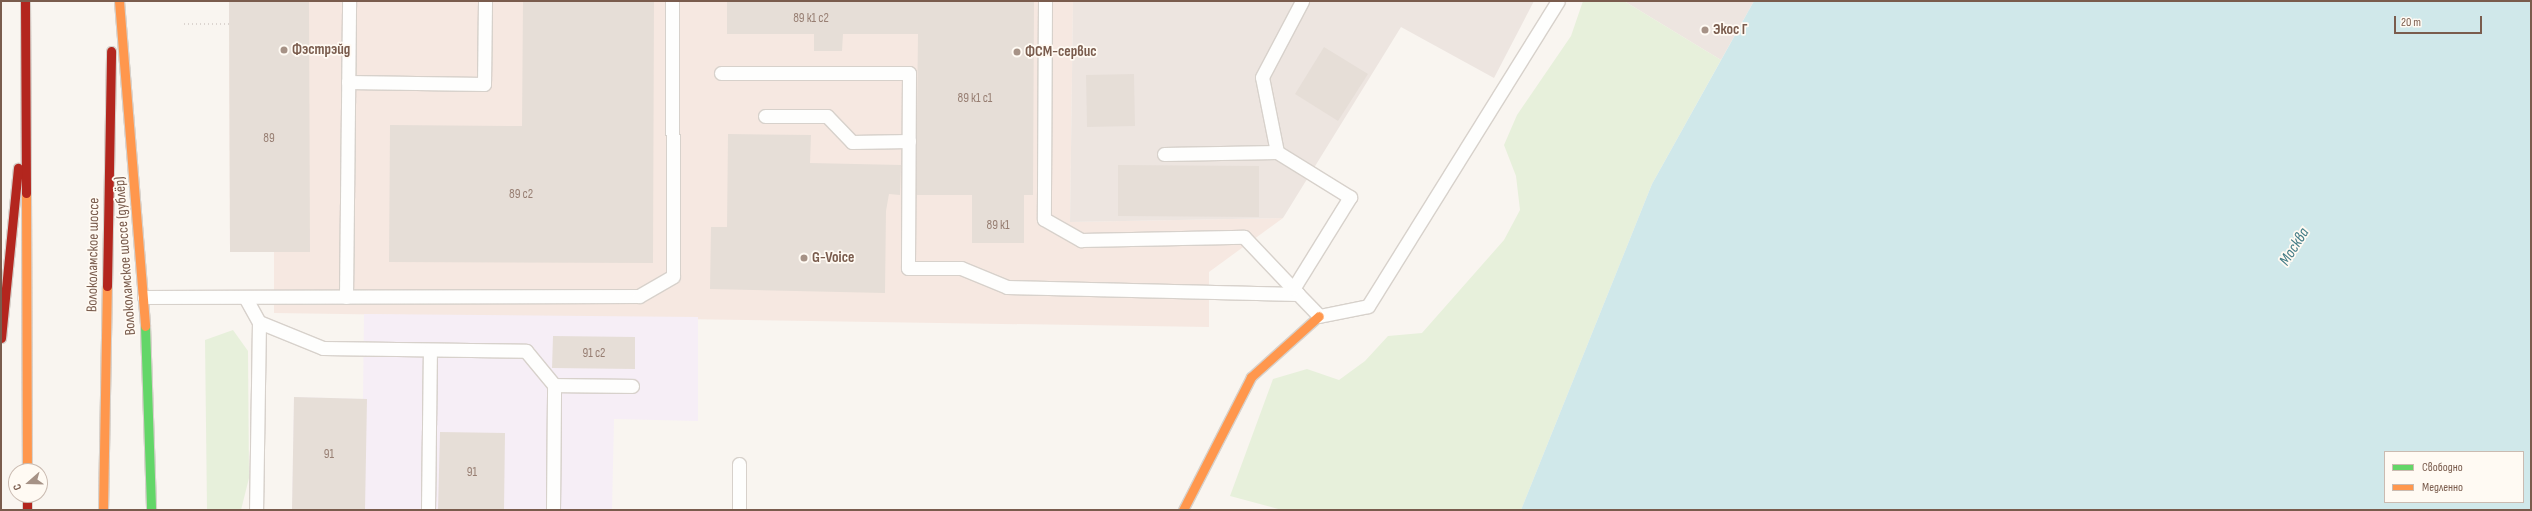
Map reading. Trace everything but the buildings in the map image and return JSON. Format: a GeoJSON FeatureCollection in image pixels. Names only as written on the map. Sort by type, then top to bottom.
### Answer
{"type":"FeatureCollection","features":[{"type":"Feature","properties":{"kind":"main road"},"geometry":{"type":"LineString","coordinates":[[25,1],[26,463]]}},
{"type":"Feature","properties":{"kind":"main road","name":"Волоколамское шоссе"},"geometry":{"type":"LineString","coordinates":[[103,510],[112,1]]}},
{"type":"Feature","properties":{"kind":"main road","name":"Волоколамское шоссе (дублёр)"},"geometry":{"type":"LineString","coordinates":[[119,1],[144,297],[151,510]]}},
{"type":"Feature","properties":{"kind":"main road"},"geometry":{"type":"LineString","coordinates":[[1,338],[25,93]]}},
{"type":"Feature","properties":{"kind":"main road"},"geometry":{"type":"LineString","coordinates":[[1183,510],[1251,377],[1319,316]]}},
{"type":"Feature","properties":{"kind":"lane"},"geometry":{"type":"LineString","coordinates":[[346,297],[349,1]]}},
{"type":"Feature","properties":{"kind":"lane"},"geometry":{"type":"LineString","coordinates":[[348,82],[484,84],[485,1]]}},
{"type":"Feature","properties":{"kind":"lane"},"geometry":{"type":"LineString","coordinates":[[144,297],[638,296],[673,276],[672,1]]}},
{"type":"Feature","properties":{"kind":"lane"},"geometry":{"type":"LineString","coordinates":[[1045,1],[1044,219],[1081,240],[1244,237],[1319,316],[1368,306],[1558,1]]}},
{"type":"Feature","properties":{"kind":"lane"},"geometry":{"type":"LineString","coordinates":[[1277,152],[1262,77],[1302,1]]}},
{"type":"Feature","properties":{"kind":"lane"},"geometry":{"type":"LineString","coordinates":[[721,73],[909,73],[908,268],[961,268],[1007,287],[1296,291]]}},
{"type":"Feature","properties":{"kind":"lane"},"geometry":{"type":"LineString","coordinates":[[765,116],[827,116],[852,142],[909,141]]}},
{"type":"Feature","properties":{"kind":"lane"},"geometry":{"type":"LineString","coordinates":[[1164,154],[1277,152],[1350,197],[1296,291]]}},
{"type":"Feature","properties":{"kind":"lane"},"geometry":{"type":"LineString","coordinates":[[246,297],[259,322],[256,510]]}},
{"type":"Feature","properties":{"kind":"lane"},"geometry":{"type":"LineString","coordinates":[[259,322],[323,348],[526,352],[554,385],[553,510]]}},
{"type":"Feature","properties":{"kind":"lane"},"geometry":{"type":"LineString","coordinates":[[428,510],[430,350]]}},
{"type":"Feature","properties":{"kind":"lane"},"geometry":{"type":"LineString","coordinates":[[554,385],[632,386]]}},
{"type":"Feature","properties":{"kind":"lane"},"geometry":{"type":"LineString","coordinates":[[739,464],[739,510]]}},
{"type":"Feature","properties":{"kind":"path"},"geometry":{"type":"LineString","coordinates":[[184,24],[229,24]]}},
{"type":"Feature","properties":{"kind":"shaded area"},"geometry":{"type":"Polygon","coordinates":[[[229,1],[1073,1],[1070,222],[1283,218],[1209,272],[1209,327],[274,313],[274,252],[230,252],[229,1]]]}},
{"type":"Feature","properties":{"kind":"shaded area"},"geometry":{"type":"Polygon","coordinates":[[[1073,1],[1534,1],[1494,78],[1401,27],[1283,218],[1070,222],[1073,1]]]}},
{"type":"Feature","properties":{"kind":"shaded area","name":"Экос Г"},"geometry":{"type":"Polygon","coordinates":[[[1624,1],[1754,1],[1721,60],[1624,1]]]}},
{"type":"Feature","properties":{"kind":"shaded area"},"geometry":{"type":"Polygon","coordinates":[[[364,314],[698,317],[698,421],[614,419],[612,510],[292,510],[294,397],[363,399],[364,314]]]}},
{"type":"Feature","properties":{"kind":"green space"},"geometry":{"type":"Polygon","coordinates":[[[1583,1],[1624,1],[1721,60],[1652,184],[1521,510],[1282,510],[1230,496],[1273,379],[1307,369],[1339,380],[1365,361],[1388,336],[1422,333],[1504,240],[1520,210],[1516,176],[1504,145],[1517,115],[1571,36],[1583,1]]]}},
{"type":"Feature","properties":{"kind":"green space"},"geometry":{"type":"Polygon","coordinates":[[[233,330],[248,351],[249,478],[241,510],[207,510],[205,340],[233,330]]]}},
{"type":"Feature","properties":{"kind":"water","name":"Москва"},"geometry":{"type":"Polygon","coordinates":[[[1754,1],[2531,1],[2531,510],[1521,510],[1652,184],[1754,1]]]}},
{"type":"Feature","properties":{"kind":"traffic: fast"},"geometry":{"type":"LineString","coordinates":[[145,326],[151,510]]}},
{"type":"Feature","properties":{"kind":"traffic: slow"},"geometry":{"type":"LineString","coordinates":[[119,1],[145,326]]}},
{"type":"Feature","properties":{"kind":"traffic: slow"},"geometry":{"type":"LineString","coordinates":[[26,193],[27,463]]}},
{"type":"Feature","properties":{"kind":"traffic: slow"},"geometry":{"type":"LineString","coordinates":[[103,510],[107,286]]}},
{"type":"Feature","properties":{"kind":"traffic: slow"},"geometry":{"type":"LineString","coordinates":[[1183,510],[1251,377],[1319,316]]}},
{"type":"Feature","properties":{"kind":"traffic: jam"},"geometry":{"type":"LineString","coordinates":[[25,1],[26,193]]}},
{"type":"Feature","properties":{"kind":"traffic: jam"},"geometry":{"type":"LineString","coordinates":[[107,286],[111,51]]}},
{"type":"Feature","properties":{"kind":"traffic: jam"},"geometry":{"type":"LineString","coordinates":[[1,338],[18,168]]}},
{"type":"Feature","properties":{"kind":"traffic: jam"},"geometry":{"type":"LineString","coordinates":[[27,503],[27,510]]}},
{"type":"Feature","properties":{"kind":"place","name":"Экос Г"},"geometry":{"type":"Point","coordinates":[1705,30]}},
{"type":"Feature","properties":{"kind":"place","name":"Фэстрэйд"},"geometry":{"type":"Point","coordinates":[284,50]}},
{"type":"Feature","properties":{"kind":"place","name":"ФСМ-сервис"},"geometry":{"type":"Point","coordinates":[1017,52]}},
{"type":"Feature","properties":{"kind":"place","name":"G-Voice"},"geometry":{"type":"Point","coordinates":[804,258]}}]}
